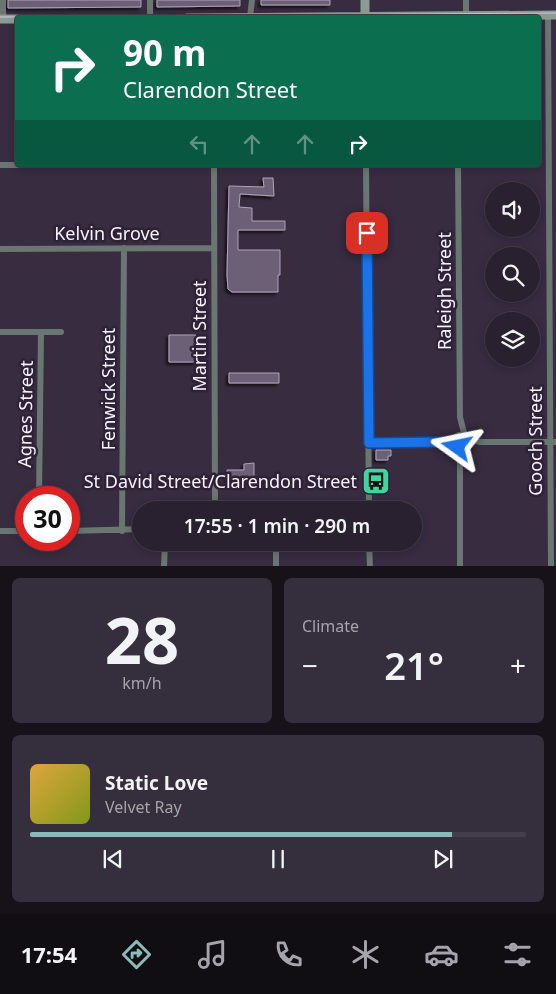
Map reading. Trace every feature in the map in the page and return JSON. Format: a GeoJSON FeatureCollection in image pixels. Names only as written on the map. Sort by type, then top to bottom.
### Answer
{"type":"FeatureCollection","features":[{"type":"Feature","properties":{"kind":"main road"},"geometry":{"type":"LineString","coordinates":[[365,0],[365,15]]}},
{"type":"Feature","properties":{"kind":"main road"},"geometry":{"type":"LineString","coordinates":[[1,19],[15,18]]}},
{"type":"Feature","properties":{"kind":"street"},"geometry":{"type":"LineString","coordinates":[[1,19],[3,0]]}},
{"type":"Feature","properties":{"kind":"street"},"geometry":{"type":"LineString","coordinates":[[150,0],[150,15]]}},
{"type":"Feature","properties":{"kind":"street"},"geometry":{"type":"LineString","coordinates":[[250,15],[252,0]]}},
{"type":"Feature","properties":{"kind":"street"},"geometry":{"type":"LineString","coordinates":[[460,15],[466,0]]}},
{"type":"Feature","properties":{"kind":"street","name":"Gooch Street"},"geometry":{"type":"LineString","coordinates":[[551,566],[553,443],[552,15]]}},
{"type":"Feature","properties":{"kind":"street"},"geometry":{"type":"LineString","coordinates":[[0,165],[15,165]]}},
{"type":"Feature","properties":{"kind":"street","name":"Martin Street"},"geometry":{"type":"LineString","coordinates":[[214,167],[215,501]]}},
{"type":"Feature","properties":{"kind":"street"},"geometry":{"type":"LineString","coordinates":[[366,167],[369,501]]}},
{"type":"Feature","properties":{"kind":"street","name":"Raleigh Street"},"geometry":{"type":"LineString","coordinates":[[458,167],[460,418],[465,438]]}},
{"type":"Feature","properties":{"kind":"street","name":"Fenwick Street"},"geometry":{"type":"LineString","coordinates":[[122,530],[124,248]]}},
{"type":"Feature","properties":{"kind":"street","name":"Kelvin Grove"},"geometry":{"type":"LineString","coordinates":[[0,249],[214,248]]}},
{"type":"Feature","properties":{"kind":"street"},"geometry":{"type":"LineString","coordinates":[[0,332],[61,332]]}},
{"type":"Feature","properties":{"kind":"street","name":"Agnes Street"},"geometry":{"type":"LineString","coordinates":[[39,486],[41,332]]}},
{"type":"Feature","properties":{"kind":"street","name":"Raleigh Street"},"geometry":{"type":"LineString","coordinates":[[455,437],[460,418]]}},
{"type":"Feature","properties":{"kind":"street"},"geometry":{"type":"LineString","coordinates":[[444,442],[459,435],[477,442],[553,443]]}},
{"type":"Feature","properties":{"kind":"street"},"geometry":{"type":"LineString","coordinates":[[455,437],[454,442],[460,462]]}},
{"type":"Feature","properties":{"kind":"street"},"geometry":{"type":"LineString","coordinates":[[460,566],[460,462],[466,443],[465,438]]}},
{"type":"Feature","properties":{"kind":"street"},"geometry":{"type":"LineString","coordinates":[[369,443],[444,442],[459,448],[477,442]]}},
{"type":"Feature","properties":{"kind":"street"},"geometry":{"type":"LineString","coordinates":[[80,531],[132,529]]}},
{"type":"Feature","properties":{"kind":"street"},"geometry":{"type":"LineString","coordinates":[[0,530],[15,531]]}},
{"type":"Feature","properties":{"kind":"street"},"geometry":{"type":"LineString","coordinates":[[164,566],[165,551]]}},
{"type":"Feature","properties":{"kind":"street"},"geometry":{"type":"LineString","coordinates":[[276,551],[276,566]]}},
{"type":"Feature","properties":{"kind":"street"},"geometry":{"type":"LineString","coordinates":[[370,551],[370,566]]}},
{"type":"Feature","properties":{"kind":"building"},"geometry":{"type":"Polygon","coordinates":[[[8,0],[141,0],[141,7],[8,8],[8,0]]]}},
{"type":"Feature","properties":{"kind":"building"},"geometry":{"type":"Polygon","coordinates":[[[157,0],[240,0],[240,6],[157,7],[157,0]]]}},
{"type":"Feature","properties":{"kind":"building"},"geometry":{"type":"Polygon","coordinates":[[[261,0],[330,0],[330,5],[261,5],[261,0]]]}},
{"type":"Feature","properties":{"kind":"building"},"geometry":{"type":"Polygon","coordinates":[[[263,178],[273,178],[274,196],[240,194],[239,207],[252,208],[252,221],[285,221],[285,230],[238,230],[238,250],[280,250],[278,292],[232,292],[228,289],[227,275],[229,186],[264,187],[263,178]]]}},
{"type":"Feature","properties":{"kind":"building"},"geometry":{"type":"Polygon","coordinates":[[[169,335],[196,335],[196,362],[169,362],[169,335]]]}},
{"type":"Feature","properties":{"kind":"building"},"geometry":{"type":"Polygon","coordinates":[[[229,373],[279,373],[279,383],[229,383],[229,373]]]}},
{"type":"Feature","properties":{"kind":"building"},"geometry":{"type":"Polygon","coordinates":[[[376,450],[391,450],[391,456],[388,456],[388,460],[376,460],[376,450]]]}},
{"type":"Feature","properties":{"kind":"building"},"geometry":{"type":"Polygon","coordinates":[[[254,463],[254,478],[246,478],[246,481],[228,481],[227,470],[244,470],[244,464],[254,463]]]}},
{"type":"Feature","properties":{"kind":"tram line"},"geometry":{"type":"LineString","coordinates":[[278,15],[556,13]]}},
{"type":"Feature","properties":{"kind":"tram line"},"geometry":{"type":"LineString","coordinates":[[0,17],[15,17]]}},
{"type":"Feature","properties":{"kind":"place","name":"St David Street/Clarendon Street"},"geometry":{"type":"Point","coordinates":[376,481]}},
{"type":"Feature","properties":{"kind":"route"},"geometry":{"type":"LineString","coordinates":[[367,233],[369,443],[444,442],[457,447]]}}]}
